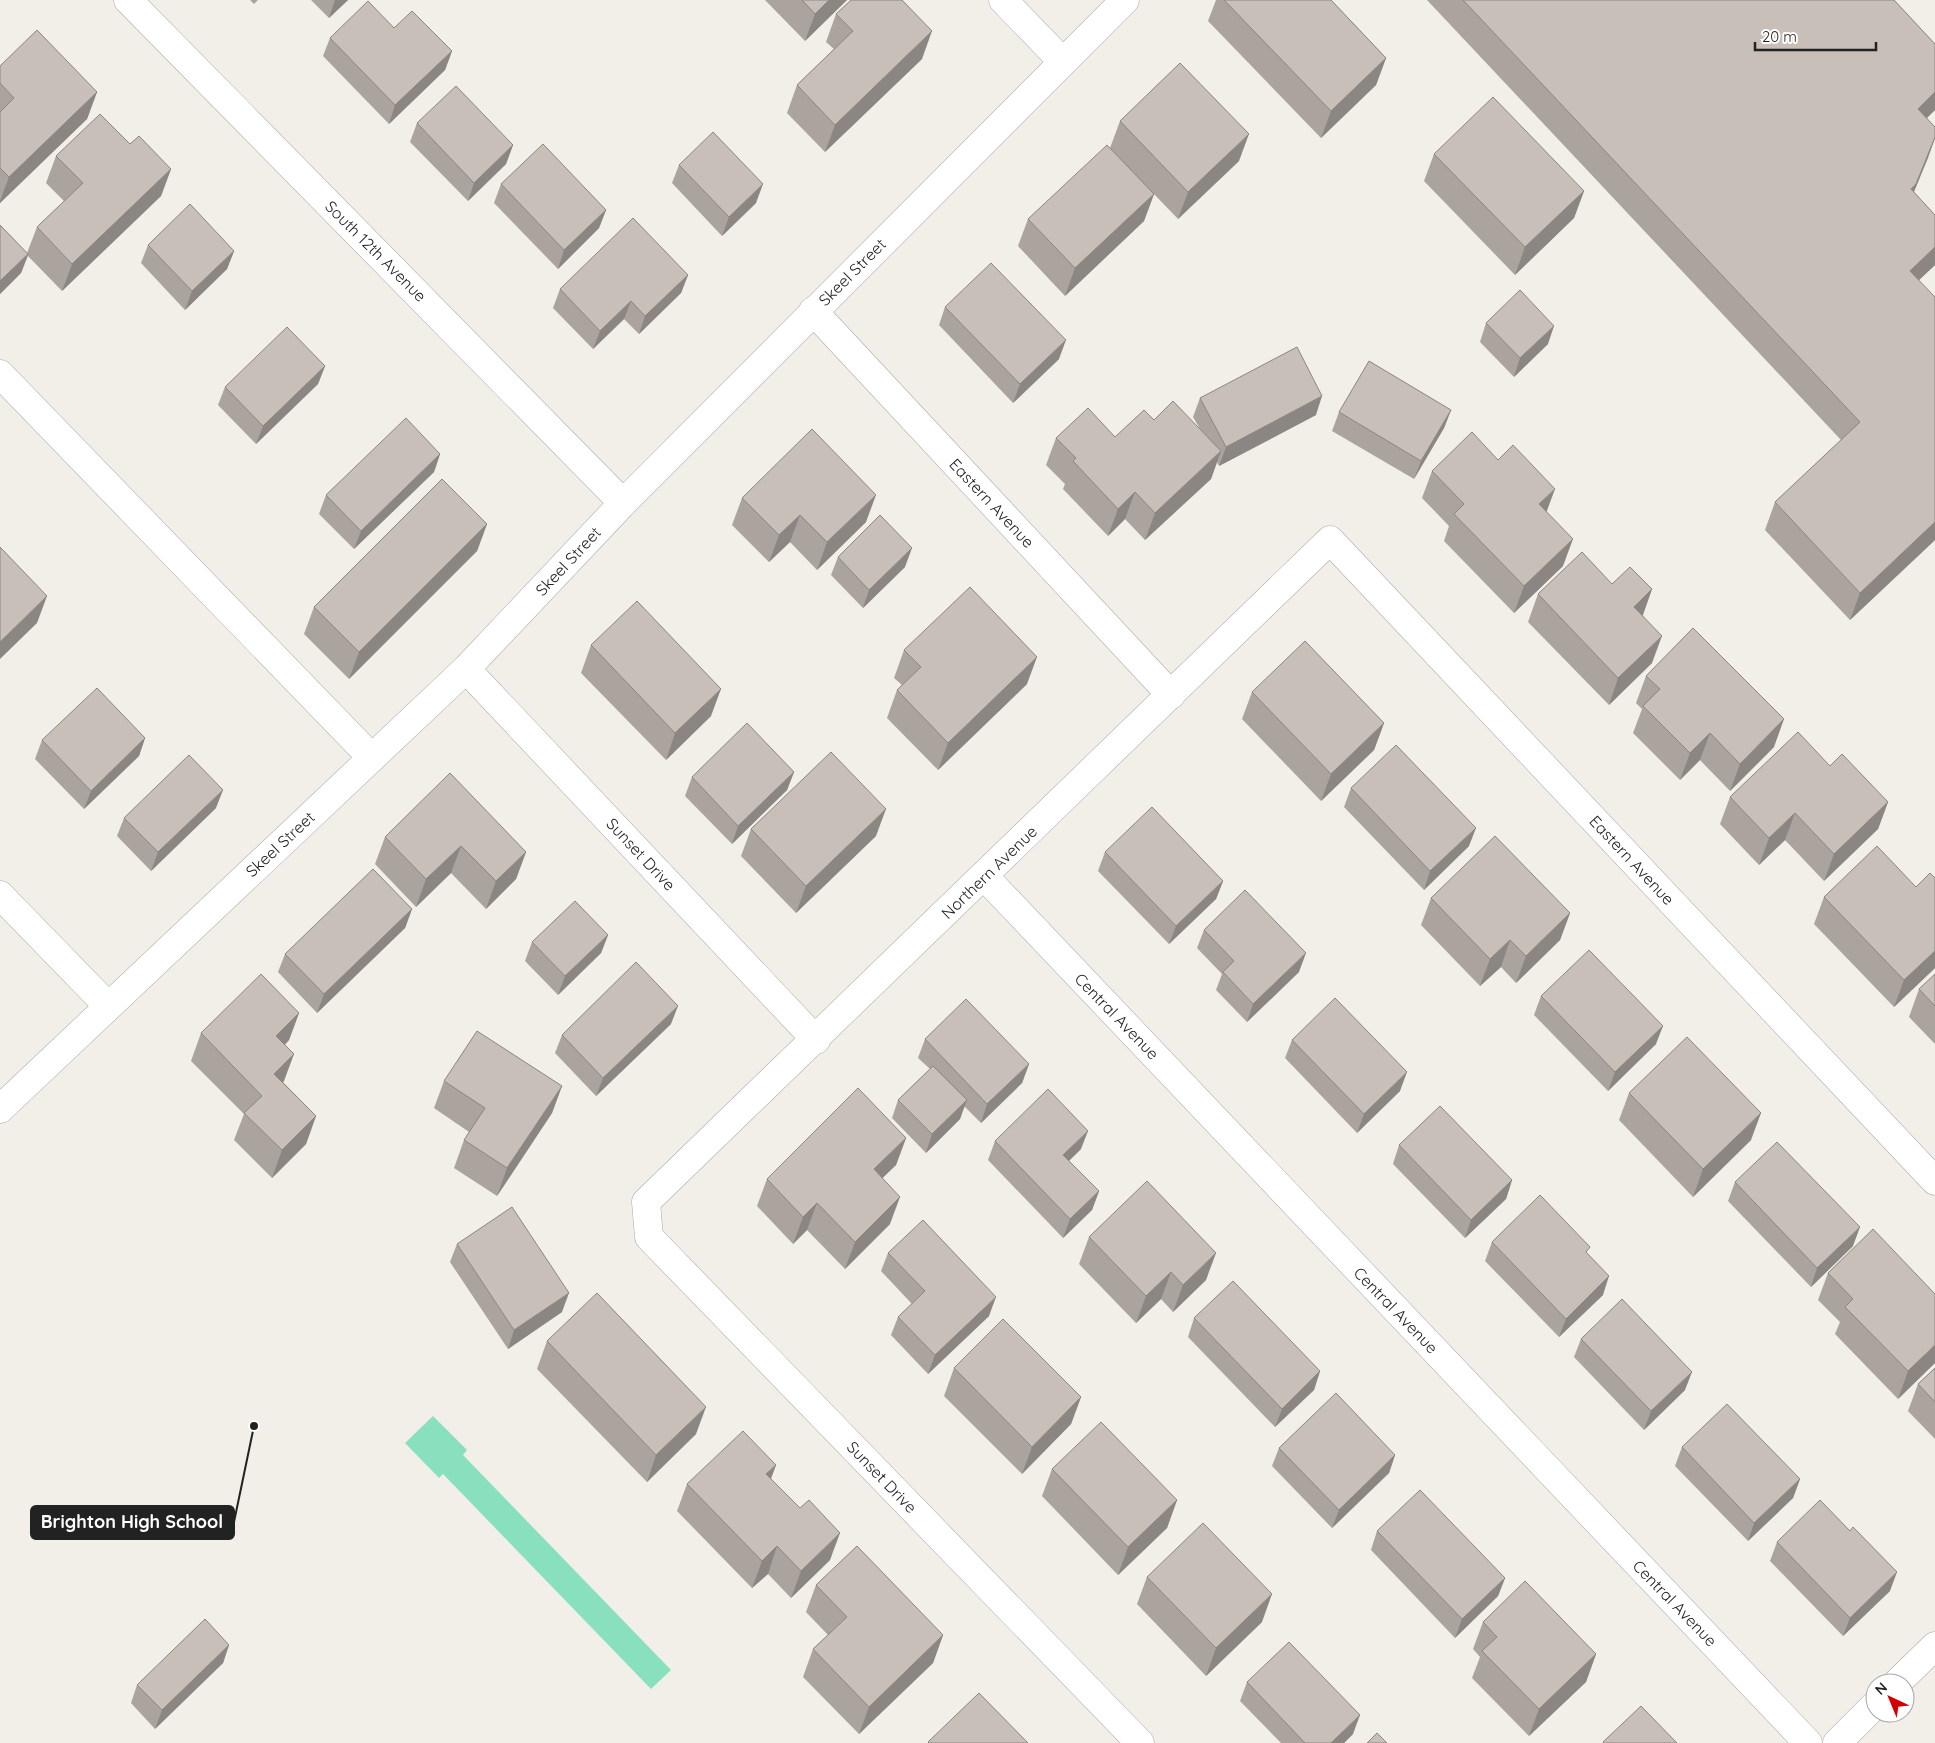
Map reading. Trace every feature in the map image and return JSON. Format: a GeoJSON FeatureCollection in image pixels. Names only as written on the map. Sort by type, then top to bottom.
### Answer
{"type":"FeatureCollection","features":[{"type":"Feature","properties":{"kind":"street","name":"South 12th Avenue"},"geometry":{"type":"LineString","coordinates":[[128,0],[623,503]]}},
{"type":"Feature","properties":{"kind":"street"},"geometry":{"type":"LineString","coordinates":[[1004,0],[1062,61]]}},
{"type":"Feature","properties":{"kind":"street","name":"Skeel Street"},"geometry":{"type":"LineString","coordinates":[[0,1109],[466,669],[623,503],[1062,61],[1125,0]]}},
{"type":"Feature","properties":{"kind":"street","name":"Eastern Avenue"},"geometry":{"type":"LineString","coordinates":[[813,311],[1171,695]]}},
{"type":"Feature","properties":{"kind":"street"},"geometry":{"type":"LineString","coordinates":[[0,374],[372,758]]}},
{"type":"Feature","properties":{"kind":"street","name":"Eastern Avenue"},"geometry":{"type":"LineString","coordinates":[[1330,540],[1935,1180]]}},
{"type":"Feature","properties":{"kind":"street","name":"Northern Avenue"},"geometry":{"type":"LineString","coordinates":[[646,1202],[816,1040],[1330,540]]}},
{"type":"Feature","properties":{"kind":"street","name":"Sunset Drive"},"geometry":{"type":"LineString","coordinates":[[466,669],[816,1040]]}},
{"type":"Feature","properties":{"kind":"street","name":"Central Avenue"},"geometry":{"type":"LineString","coordinates":[[984,876],[1808,1743]]}},
{"type":"Feature","properties":{"kind":"street"},"geometry":{"type":"LineString","coordinates":[[0,895],[108,1006]]}},
{"type":"Feature","properties":{"kind":"street","name":"Sunset Drive"},"geometry":{"type":"LineString","coordinates":[[646,1202],[650,1237],[1140,1743]]}},
{"type":"Feature","properties":{"kind":"street"},"geometry":{"type":"LineString","coordinates":[[1907,1673],[1935,1646]]}},
{"type":"Feature","properties":{"kind":"street"},"geometry":{"type":"LineString","coordinates":[[1837,1743],[1865,1715]]}},
{"type":"Feature","properties":{"kind":"green space"},"geometry":{"type":"Polygon","coordinates":[[[433,1416],[467,1450],[463,1455],[671,1670],[651,1689],[443,1474],[439,1478],[405,1443],[433,1416]]]}},
{"type":"Feature","properties":{"kind":"building"},"geometry":{"type":"Polygon","coordinates":[[[802,0],[829,0],[815,14],[802,0]]]}},
{"type":"Feature","properties":{"kind":"building"},"geometry":{"type":"Polygon","coordinates":[[[851,0],[902,0],[932,31],[835,125],[797,85],[853,31],[836,14],[851,0]]]}},
{"type":"Feature","properties":{"kind":"building"},"geometry":{"type":"Polygon","coordinates":[[[1224,0],[1331,0],[1386,58],[1331,111],[1224,0]]]}},
{"type":"Feature","properties":{"kind":"building"},"geometry":{"type":"Polygon","coordinates":[[[1463,0],[1894,0],[1935,44],[1935,92],[1918,109],[1935,127],[1935,137],[1916,184],[1911,189],[1935,215],[1935,247],[1910,271],[1935,297],[1935,522],[1860,593],[1775,502],[1860,422],[1463,0]]]}},
{"type":"Feature","properties":{"kind":"building"},"geometry":{"type":"Polygon","coordinates":[[[368,1],[394,28],[412,11],[452,51],[395,105],[330,38],[368,1]]]}},
{"type":"Feature","properties":{"kind":"building"},"geometry":{"type":"Polygon","coordinates":[[[37,30],[97,92],[9,177],[0,168],[0,112],[14,98],[0,83],[0,66],[37,30]]]}},
{"type":"Feature","properties":{"kind":"building"},"geometry":{"type":"Polygon","coordinates":[[[1180,63],[1249,134],[1188,192],[1120,121],[1180,63]]]}},
{"type":"Feature","properties":{"kind":"building"},"geometry":{"type":"Polygon","coordinates":[[[456,86],[513,145],[474,183],[417,123],[456,86]]]}},
{"type":"Feature","properties":{"kind":"building"},"geometry":{"type":"Polygon","coordinates":[[[1493,97],[1584,191],[1525,247],[1434,154],[1493,97]]]}},
{"type":"Feature","properties":{"kind":"building"},"geometry":{"type":"Polygon","coordinates":[[[100,114],[130,144],[139,136],[171,169],[72,264],[37,227],[83,183],[56,156],[100,114]]]}},
{"type":"Feature","properties":{"kind":"building"},"geometry":{"type":"Polygon","coordinates":[[[713,132],[763,184],[729,217],[679,165],[713,132]]]}},
{"type":"Feature","properties":{"kind":"building"},"geometry":{"type":"Polygon","coordinates":[[[543,144],[606,210],[564,250],[501,184],[543,144]]]}},
{"type":"Feature","properties":{"kind":"building"},"geometry":{"type":"Polygon","coordinates":[[[1107,145],[1154,194],[1075,268],[1028,219],[1107,145]]]}},
{"type":"Feature","properties":{"kind":"building"},"geometry":{"type":"Polygon","coordinates":[[[190,204],[234,251],[192,291],[148,245],[190,204]]]}},
{"type":"Feature","properties":{"kind":"building"},"geometry":{"type":"Polygon","coordinates":[[[633,218],[688,275],[645,316],[631,301],[600,331],[560,289],[633,218]]]}},
{"type":"Feature","properties":{"kind":"building"},"geometry":{"type":"Polygon","coordinates":[[[0,225],[28,254],[0,281],[0,225]]]}},
{"type":"Feature","properties":{"kind":"building"},"geometry":{"type":"Polygon","coordinates":[[[991,263],[1066,340],[1020,384],[945,307],[991,263]]]}},
{"type":"Feature","properties":{"kind":"building"},"geometry":{"type":"Polygon","coordinates":[[[1520,290],[1554,326],[1520,358],[1486,323],[1520,290]]]}},
{"type":"Feature","properties":{"kind":"building"},"geometry":{"type":"Polygon","coordinates":[[[287,327],[325,366],[263,426],[225,387],[287,327]]]}},
{"type":"Feature","properties":{"kind":"building"},"geometry":{"type":"Polygon","coordinates":[[[1297,347],[1322,396],[1226,447],[1200,398],[1297,347]]]}},
{"type":"Feature","properties":{"kind":"building"},"geometry":{"type":"Polygon","coordinates":[[[1369,361],[1451,410],[1421,461],[1339,412],[1369,361]]]}},
{"type":"Feature","properties":{"kind":"building"},"geometry":{"type":"Polygon","coordinates":[[[1173,401],[1221,451],[1155,513],[1135,492],[1118,509],[1073,461],[1076,458],[1056,438],[1088,408],[1115,437],[1144,410],[1154,420],[1173,401]]]}},
{"type":"Feature","properties":{"kind":"building"},"geometry":{"type":"Polygon","coordinates":[[[406,418],[440,454],[361,531],[326,495],[406,418]]]}},
{"type":"Feature","properties":{"kind":"building"},"geometry":{"type":"Polygon","coordinates":[[[812,429],[876,495],[827,542],[800,515],[779,535],[742,498],[812,429]]]}},
{"type":"Feature","properties":{"kind":"building"},"geometry":{"type":"Polygon","coordinates":[[[1472,432],[1498,460],[1513,445],[1555,489],[1539,504],[1573,539],[1524,586],[1454,514],[1464,504],[1432,471],[1472,432]]]}},
{"type":"Feature","properties":{"kind":"building"},"geometry":{"type":"Polygon","coordinates":[[[442,479],[487,524],[359,652],[314,607],[442,479]]]}},
{"type":"Feature","properties":{"kind":"building"},"geometry":{"type":"Polygon","coordinates":[[[880,515],[912,548],[869,590],[838,557],[880,515]]]}},
{"type":"Feature","properties":{"kind":"building"},"geometry":{"type":"Polygon","coordinates":[[[0,547],[47,596],[0,642],[0,547]]]}},
{"type":"Feature","properties":{"kind":"building"},"geometry":{"type":"Polygon","coordinates":[[[1582,552],[1612,584],[1630,567],[1652,589],[1634,607],[1662,636],[1618,678],[1538,594],[1582,552]]]}},
{"type":"Feature","properties":{"kind":"building"},"geometry":{"type":"Polygon","coordinates":[[[970,587],[1037,657],[948,743],[897,690],[921,667],[904,650],[970,587]]]}},
{"type":"Feature","properties":{"kind":"building"},"geometry":{"type":"Polygon","coordinates":[[[637,601],[721,689],[675,733],[591,645],[637,601]]]}},
{"type":"Feature","properties":{"kind":"building"},"geometry":{"type":"Polygon","coordinates":[[[1693,628],[1784,719],[1740,764],[1710,733],[1690,753],[1643,706],[1660,689],[1646,676],[1693,628]]]}},
{"type":"Feature","properties":{"kind":"building"},"geometry":{"type":"Polygon","coordinates":[[[1305,641],[1384,723],[1331,774],[1252,692],[1305,641]]]}},
{"type":"Feature","properties":{"kind":"building"},"geometry":{"type":"Polygon","coordinates":[[[97,688],[145,738],[91,791],[42,740],[97,688]]]}},
{"type":"Feature","properties":{"kind":"building"},"geometry":{"type":"Polygon","coordinates":[[[747,723],[794,772],[738,826],[692,777],[747,723]]]}},
{"type":"Feature","properties":{"kind":"building"},"geometry":{"type":"Polygon","coordinates":[[[1798,732],[1830,766],[1842,754],[1888,802],[1834,854],[1795,813],[1769,838],[1730,797],[1798,732]]]}},
{"type":"Feature","properties":{"kind":"building"},"geometry":{"type":"Polygon","coordinates":[[[1396,745],[1476,828],[1430,871],[1351,788],[1396,745]]]}},
{"type":"Feature","properties":{"kind":"building"},"geometry":{"type":"Polygon","coordinates":[[[831,752],[886,809],[806,886],[751,829],[831,752]]]}},
{"type":"Feature","properties":{"kind":"building"},"geometry":{"type":"Polygon","coordinates":[[[189,755],[223,790],[158,852],[124,818],[189,755]]]}},
{"type":"Feature","properties":{"kind":"building"},"geometry":{"type":"Polygon","coordinates":[[[450,773],[526,852],[496,881],[461,846],[426,879],[385,837],[450,773]]]}},
{"type":"Feature","properties":{"kind":"building"},"geometry":{"type":"Polygon","coordinates":[[[1152,807],[1223,881],[1176,926],[1105,852],[1152,807]]]}},
{"type":"Feature","properties":{"kind":"building"},"geometry":{"type":"Polygon","coordinates":[[[1495,836],[1570,913],[1526,956],[1510,940],[1490,959],[1431,898],[1495,836]]]}},
{"type":"Feature","properties":{"kind":"building"},"geometry":{"type":"Polygon","coordinates":[[[1877,846],[1916,887],[1930,873],[1935,878],[1935,951],[1904,980],[1824,897],[1877,846]]]}},
{"type":"Feature","properties":{"kind":"building"},"geometry":{"type":"Polygon","coordinates":[[[373,869],[412,909],[324,994],[285,954],[373,869]]]}},
{"type":"Feature","properties":{"kind":"building"},"geometry":{"type":"Polygon","coordinates":[[[1245,890],[1306,953],[1253,1004],[1223,972],[1234,961],[1204,930],[1245,890]]]}},
{"type":"Feature","properties":{"kind":"building"},"geometry":{"type":"Polygon","coordinates":[[[575,901],[608,935],[565,976],[532,942],[575,901]]]}},
{"type":"Feature","properties":{"kind":"building"},"geometry":{"type":"Polygon","coordinates":[[[1589,950],[1663,1026],[1615,1072],[1541,996],[1589,950]]]}},
{"type":"Feature","properties":{"kind":"building"},"geometry":{"type":"Polygon","coordinates":[[[636,962],[678,1006],[603,1078],[562,1035],[636,962]]]}},
{"type":"Feature","properties":{"kind":"building"},"geometry":{"type":"Polygon","coordinates":[[[261,974],[299,1013],[276,1036],[294,1054],[274,1074],[316,1116],[282,1150],[244,1113],[262,1096],[201,1033],[261,974]]]}},
{"type":"Feature","properties":{"kind":"building"},"geometry":{"type":"Polygon","coordinates":[[[1935,974],[1935,1006],[1919,989],[1935,974]]]}},
{"type":"Feature","properties":{"kind":"building"},"geometry":{"type":"Polygon","coordinates":[[[1335,998],[1407,1072],[1364,1114],[1292,1040],[1335,998]]]}},
{"type":"Feature","properties":{"kind":"building"},"geometry":{"type":"Polygon","coordinates":[[[966,999],[1029,1064],[987,1104],[925,1039],[966,999]]]}},
{"type":"Feature","properties":{"kind":"building"},"geometry":{"type":"Polygon","coordinates":[[[477,1031],[562,1086],[507,1168],[464,1140],[485,1108],[444,1081],[477,1031]]]}},
{"type":"Feature","properties":{"kind":"building"},"geometry":{"type":"Polygon","coordinates":[[[1687,1037],[1761,1113],[1703,1169],[1629,1093],[1687,1037]]]}},
{"type":"Feature","properties":{"kind":"building"},"geometry":{"type":"Polygon","coordinates":[[[933,1066],[967,1100],[932,1134],[898,1100],[933,1066]]]}},
{"type":"Feature","properties":{"kind":"building"},"geometry":{"type":"Polygon","coordinates":[[[858,1088],[906,1138],[874,1169],[900,1197],[855,1242],[817,1203],[803,1217],[767,1179],[858,1088]]]}},
{"type":"Feature","properties":{"kind":"building"},"geometry":{"type":"Polygon","coordinates":[[[1048,1089],[1088,1131],[1063,1155],[1099,1191],[1070,1219],[995,1141],[1048,1089]]]}},
{"type":"Feature","properties":{"kind":"building"},"geometry":{"type":"Polygon","coordinates":[[[1440,1106],[1512,1180],[1471,1220],[1399,1145],[1440,1106]]]}},
{"type":"Feature","properties":{"kind":"building"},"geometry":{"type":"Polygon","coordinates":[[[1777,1142],[1860,1227],[1817,1268],[1735,1182],[1777,1142]]]}},
{"type":"Feature","properties":{"kind":"building"},"geometry":{"type":"Polygon","coordinates":[[[1147,1181],[1216,1253],[1183,1285],[1171,1272],[1146,1296],[1089,1237],[1147,1181]]]}},
{"type":"Feature","properties":{"kind":"building"},"geometry":{"type":"Polygon","coordinates":[[[1540,1195],[1590,1247],[1586,1252],[1609,1276],[1566,1319],[1492,1242],[1540,1195]]]}},
{"type":"Feature","properties":{"kind":"building"},"geometry":{"type":"Polygon","coordinates":[[[512,1207],[569,1293],[514,1330],[457,1244],[512,1207]]]}},
{"type":"Feature","properties":{"kind":"building"},"geometry":{"type":"Polygon","coordinates":[[[923,1220],[996,1297],[935,1355],[898,1317],[925,1291],[888,1253],[923,1220]]]}},
{"type":"Feature","properties":{"kind":"building"},"geometry":{"type":"Polygon","coordinates":[[[1873,1229],[1935,1294],[1935,1345],[1908,1371],[1845,1307],[1853,1299],[1828,1273],[1873,1229]]]}},
{"type":"Feature","properties":{"kind":"building"},"geometry":{"type":"Polygon","coordinates":[[[1233,1281],[1320,1371],[1282,1409],[1194,1318],[1233,1281]]]}},
{"type":"Feature","properties":{"kind":"building"},"geometry":{"type":"Polygon","coordinates":[[[597,1293],[706,1407],[656,1455],[547,1341],[597,1293]]]}},
{"type":"Feature","properties":{"kind":"building"},"geometry":{"type":"Polygon","coordinates":[[[1622,1299],[1692,1372],[1651,1411],[1581,1339],[1622,1299]]]}},
{"type":"Feature","properties":{"kind":"building"},"geometry":{"type":"Polygon","coordinates":[[[1003,1319],[1081,1397],[1032,1447],[954,1368],[1003,1319]]]}},
{"type":"Feature","properties":{"kind":"building"},"geometry":{"type":"Polygon","coordinates":[[[1935,1368],[1935,1402],[1918,1384],[1935,1368]]]}},
{"type":"Feature","properties":{"kind":"building"},"geometry":{"type":"Polygon","coordinates":[[[1336,1393],[1395,1455],[1339,1510],[1279,1448],[1336,1393]]]}},
{"type":"Feature","properties":{"kind":"building"},"geometry":{"type":"Polygon","coordinates":[[[1727,1404],[1800,1479],[1754,1523],[1682,1447],[1727,1404]]]}},
{"type":"Feature","properties":{"kind":"building"},"geometry":{"type":"Polygon","coordinates":[[[1101,1422],[1177,1500],[1128,1547],[1052,1469],[1101,1422]]]}},
{"type":"Feature","properties":{"kind":"building"},"geometry":{"type":"Polygon","coordinates":[[[743,1431],[776,1465],[766,1474],[800,1508],[809,1500],[840,1533],[801,1571],[777,1546],[762,1561],[687,1484],[743,1431]]]}},
{"type":"Feature","properties":{"kind":"building"},"geometry":{"type":"Polygon","coordinates":[[[1420,1490],[1505,1578],[1462,1619],[1377,1531],[1420,1490]]]}},
{"type":"Feature","properties":{"kind":"building"},"geometry":{"type":"Polygon","coordinates":[[[1820,1500],[1850,1531],[1853,1527],[1897,1572],[1850,1618],[1777,1542],[1820,1500]]]}},
{"type":"Feature","properties":{"kind":"building"},"geometry":{"type":"Polygon","coordinates":[[[1203,1523],[1272,1594],[1216,1648],[1147,1577],[1203,1523]]]}},
{"type":"Feature","properties":{"kind":"building"},"geometry":{"type":"Polygon","coordinates":[[[857,1546],[943,1635],[869,1707],[813,1649],[847,1617],[816,1585],[857,1546]]]}},
{"type":"Feature","properties":{"kind":"building"},"geometry":{"type":"Polygon","coordinates":[[[1525,1581],[1596,1654],[1539,1709],[1482,1651],[1497,1637],[1483,1622],[1525,1581]]]}},
{"type":"Feature","properties":{"kind":"building"},"geometry":{"type":"Polygon","coordinates":[[[205,1619],[229,1645],[162,1710],[137,1685],[205,1619]]]}},
{"type":"Feature","properties":{"kind":"building"},"geometry":{"type":"Polygon","coordinates":[[[1289,1642],[1360,1715],[1331,1743],[1305,1743],[1247,1682],[1289,1642]]]}},
{"type":"Feature","properties":{"kind":"building"},"geometry":{"type":"Polygon","coordinates":[[[979,1693],[1028,1743],[928,1742],[979,1693]]]}},
{"type":"Feature","properties":{"kind":"building"},"geometry":{"type":"Polygon","coordinates":[[[1641,1706],[1677,1743],[1603,1742],[1641,1706]]]}},
{"type":"Feature","properties":{"kind":"building"},"geometry":{"type":"Polygon","coordinates":[[[1377,1733],[1387,1743],[1367,1743],[1377,1733]]]}},
{"type":"Feature","properties":{"kind":"place","name":"Brighton High School"},"geometry":{"type":"Point","coordinates":[254,1426]}}]}
